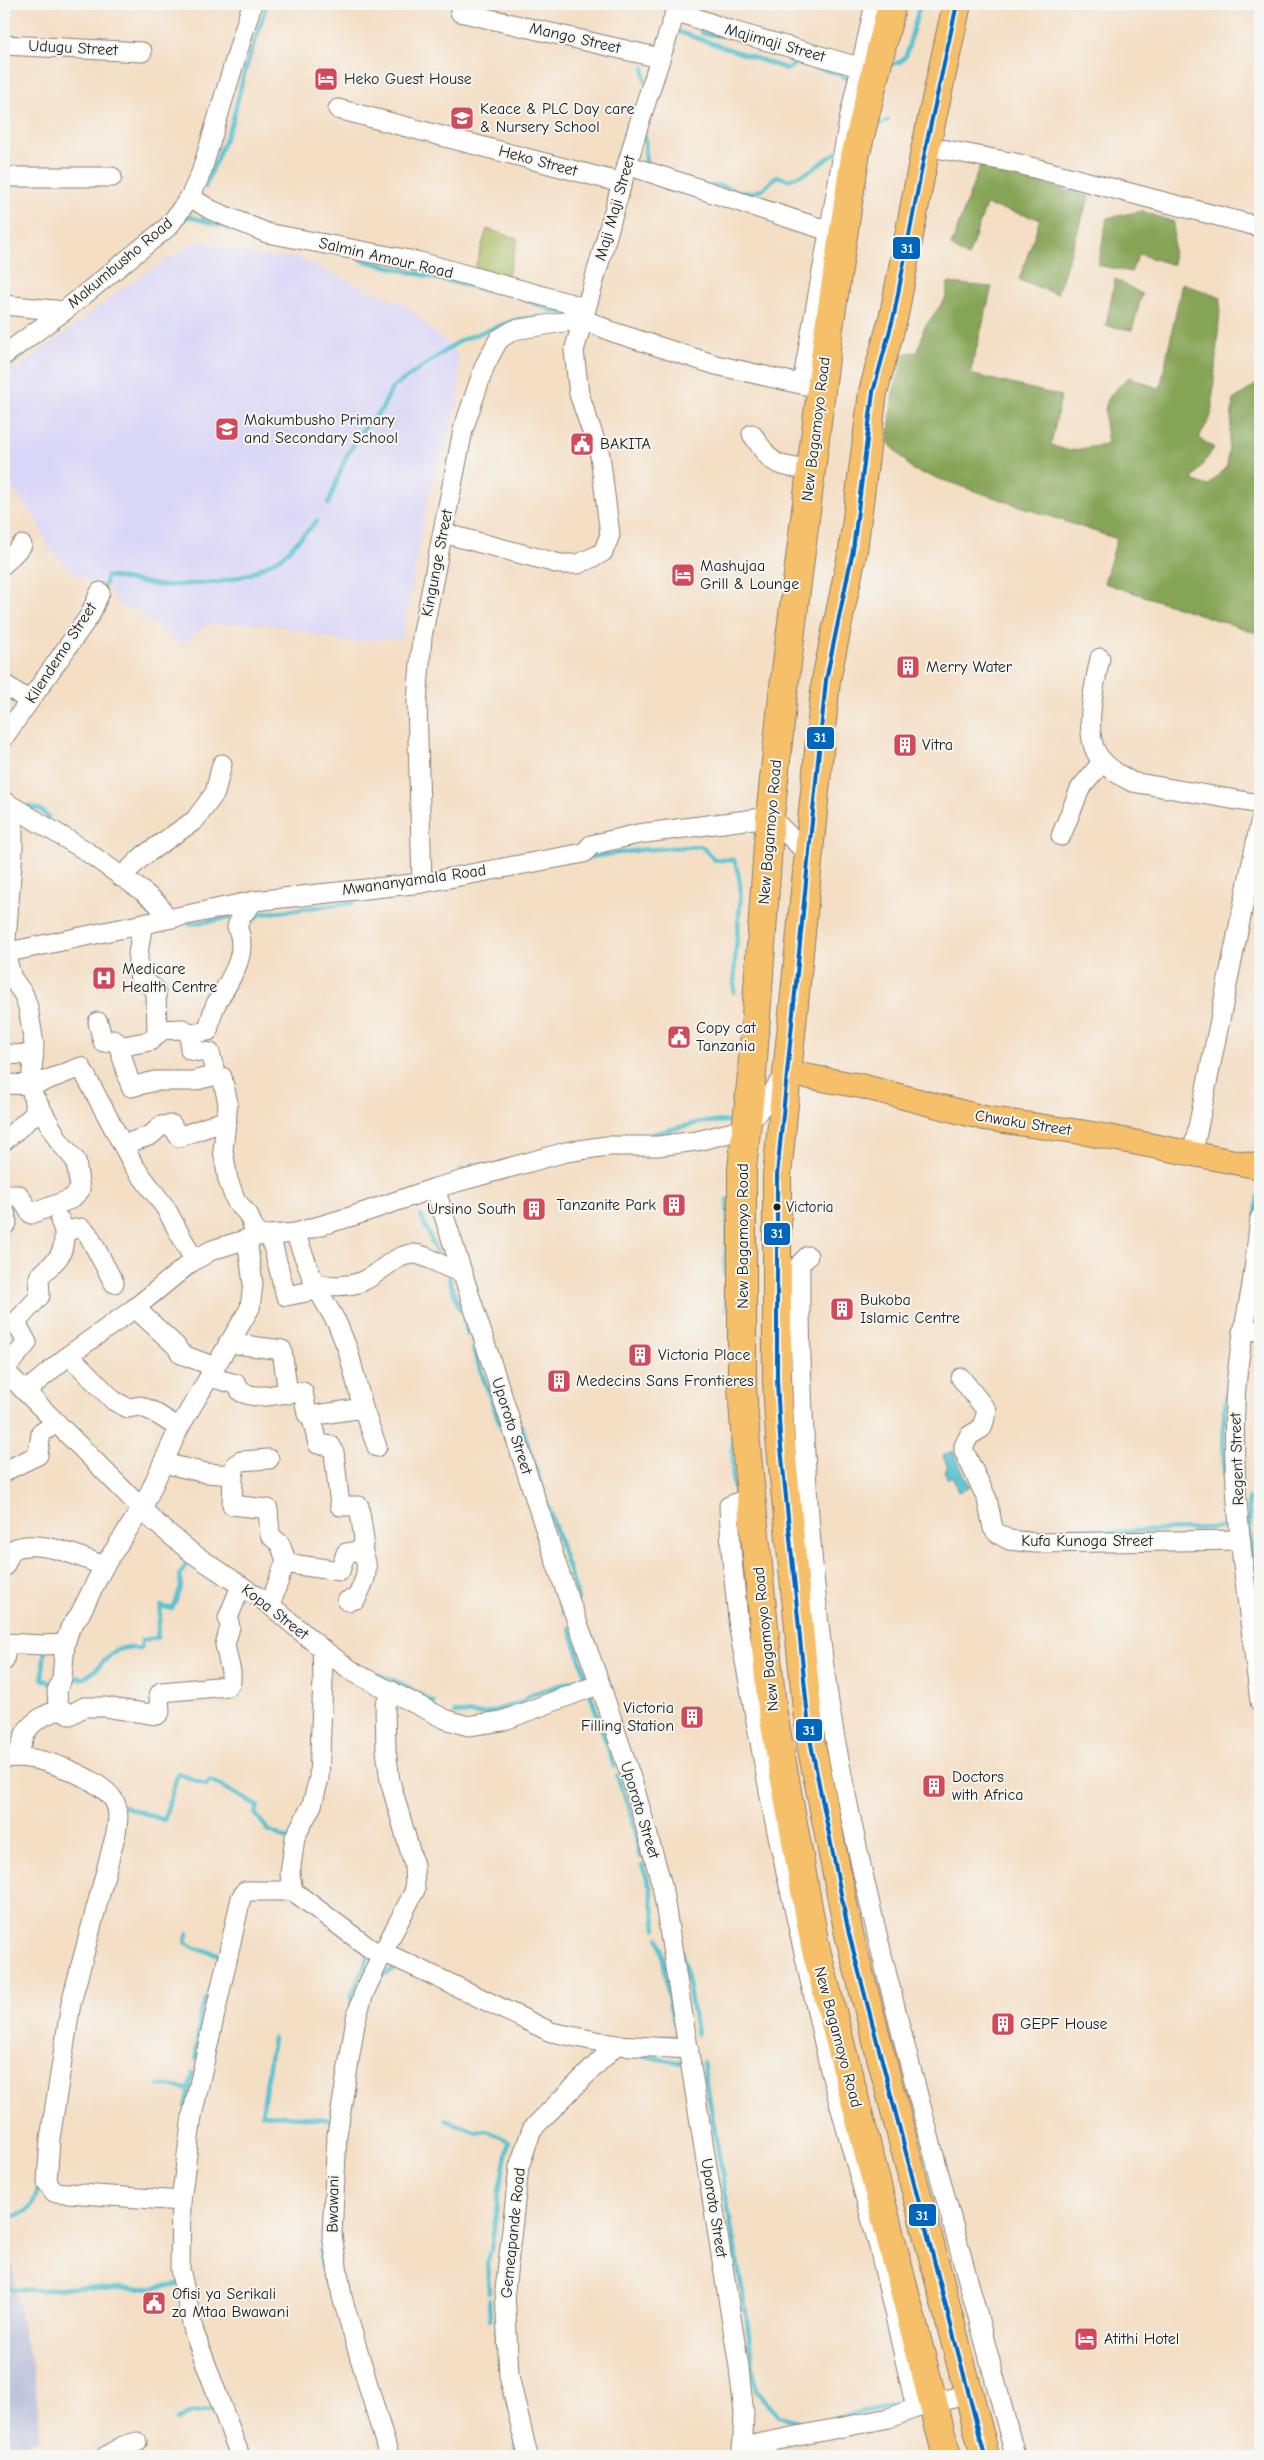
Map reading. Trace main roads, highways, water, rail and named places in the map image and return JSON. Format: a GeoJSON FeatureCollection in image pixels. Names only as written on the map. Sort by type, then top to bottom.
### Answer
{"type":"FeatureCollection","features":[{"type":"Feature","properties":{"kind":"highway","name":"New Bagamoyo Road"},"geometry":{"type":"LineString","coordinates":[[892,4],[868,70],[855,157],[812,386],[770,817],[752,1074],[742,1169],[742,1387],[751,1497],[763,1710],[815,1946],[924,2406],[947,2456]]}},
{"type":"Feature","properties":{"kind":"highway","name":"New Bagamoyo Road"},"geometry":{"type":"LineString","coordinates":[[957,4],[926,146],[894,316],[873,392],[852,550],[826,680],[777,1175],[777,1380],[780,1437],[810,1739],[849,1934],[985,2456]]}},
{"type":"Feature","properties":{"kind":"main road","name":"Chwaku Street"},"geometry":{"type":"LineString","coordinates":[[788,1073],[861,1086],[984,1118],[1193,1152],[1260,1167]]}},
{"type":"Feature","properties":{"kind":"water"},"geometry":{"type":"Polygon","coordinates":[[[953,1451],[970,1487],[959,1492],[952,1477],[948,1479],[944,1471],[948,1468],[943,1456],[953,1451]]]}},
{"type":"Feature","properties":{"kind":"waterway"},"geometry":{"type":"LineString","coordinates":[[205,187],[232,123],[244,74],[267,4]]}},
{"type":"Feature","properties":{"kind":"waterway"},"geometry":{"type":"LineString","coordinates":[[888,65],[900,62],[906,56],[920,4]]}},
{"type":"Feature","properties":{"kind":"waterway"},"geometry":{"type":"LineString","coordinates":[[698,25],[702,33],[721,36]]}},
{"type":"Feature","properties":{"kind":"waterway"},"geometry":{"type":"LineString","coordinates":[[679,32],[787,69],[797,63],[837,73],[851,81]]}},
{"type":"Feature","properties":{"kind":"waterway"},"geometry":{"type":"LineString","coordinates":[[644,68],[645,81]]}},
{"type":"Feature","properties":{"kind":"waterway"},"geometry":{"type":"LineString","coordinates":[[657,95],[667,80]]}},
{"type":"Feature","properties":{"kind":"waterway"},"geometry":{"type":"LineString","coordinates":[[872,129],[888,120]]}},
{"type":"Feature","properties":{"kind":"waterway"},"geometry":{"type":"LineString","coordinates":[[645,136],[646,163],[648,164]]}},
{"type":"Feature","properties":{"kind":"waterway"},"geometry":{"type":"LineString","coordinates":[[711,185],[724,186],[742,192],[755,192],[764,188],[777,176],[788,180],[808,172],[839,151]]}},
{"type":"Feature","properties":{"kind":"waterway"},"geometry":{"type":"LineString","coordinates":[[183,220],[187,216],[239,231]]}},
{"type":"Feature","properties":{"kind":"waterway"},"geometry":{"type":"LineString","coordinates":[[361,260],[485,290]]}},
{"type":"Feature","properties":{"kind":"waterway"},"geometry":{"type":"LineString","coordinates":[[528,301],[553,311],[569,313]]}},
{"type":"Feature","properties":{"kind":"waterway"},"geometry":{"type":"LineString","coordinates":[[4,370],[71,317]]}},
{"type":"Feature","properties":{"kind":"waterway"},"geometry":{"type":"LineString","coordinates":[[328,504],[346,457],[361,432],[382,409],[392,388],[461,340],[517,319],[538,317]]}},
{"type":"Feature","properties":{"kind":"waterway"},"geometry":{"type":"LineString","coordinates":[[103,590],[107,576],[163,586],[220,582],[250,574],[282,557],[317,521]]}},
{"type":"Feature","properties":{"kind":"waterway"},"geometry":{"type":"LineString","coordinates":[[28,806],[41,810],[48,817],[48,821]]}},
{"type":"Feature","properties":{"kind":"waterway"},"geometry":{"type":"LineString","coordinates":[[590,857],[640,850],[701,846],[715,860],[734,860],[740,889],[734,992]]}},
{"type":"Feature","properties":{"kind":"waterway"},"geometry":{"type":"LineString","coordinates":[[245,927],[260,914],[353,903]]}},
{"type":"Feature","properties":{"kind":"waterway"},"geometry":{"type":"LineString","coordinates":[[189,924],[230,918]]}},
{"type":"Feature","properties":{"kind":"waterway"},"geometry":{"type":"LineString","coordinates":[[636,1138],[701,1122],[731,1121]]}},
{"type":"Feature","properties":{"kind":"waterway"},"geometry":{"type":"LineString","coordinates":[[461,1170],[481,1166]]}},
{"type":"Feature","properties":{"kind":"waterway"},"geometry":{"type":"LineString","coordinates":[[1256,1215],[1258,1197]]}},
{"type":"Feature","properties":{"kind":"waterway"},"geometry":{"type":"LineString","coordinates":[[724,1274],[728,1231],[727,1199]]}},
{"type":"Feature","properties":{"kind":"waterway"},"geometry":{"type":"LineString","coordinates":[[421,1216],[438,1256]]}},
{"type":"Feature","properties":{"kind":"waterway"},"geometry":{"type":"LineString","coordinates":[[449,1278],[460,1310]]}},
{"type":"Feature","properties":{"kind":"waterway"},"geometry":{"type":"LineString","coordinates":[[725,1294],[727,1310]]}},
{"type":"Feature","properties":{"kind":"waterway"},"geometry":{"type":"LineString","coordinates":[[464,1320],[468,1335]]}},
{"type":"Feature","properties":{"kind":"waterway"},"geometry":{"type":"LineString","coordinates":[[473,1349],[505,1438]]}},
{"type":"Feature","properties":{"kind":"waterway"},"geometry":{"type":"LineString","coordinates":[[1227,1391],[1223,1450],[1229,1510]]}},
{"type":"Feature","properties":{"kind":"waterway"},"geometry":{"type":"LineString","coordinates":[[522,1426],[578,1598]]}},
{"type":"Feature","properties":{"kind":"waterway"},"geometry":{"type":"LineString","coordinates":[[732,1435],[733,1484],[736,1497]]}},
{"type":"Feature","properties":{"kind":"waterway"},"geometry":{"type":"LineString","coordinates":[[1248,1499],[1251,1550],[1260,1609]]}},
{"type":"Feature","properties":{"kind":"waterway"},"geometry":{"type":"LineString","coordinates":[[739,1517],[741,1536]]}},
{"type":"Feature","properties":{"kind":"waterway"},"geometry":{"type":"LineString","coordinates":[[1022,1532],[1090,1533],[1232,1527]]}},
{"type":"Feature","properties":{"kind":"waterway"},"geometry":{"type":"LineString","coordinates":[[67,1684],[79,1677],[81,1679],[87,1676],[112,1653],[126,1648],[141,1648],[142,1640],[157,1638],[161,1606],[172,1609],[181,1588],[180,1575],[190,1557]]}},
{"type":"Feature","properties":{"kind":"waterway"},"geometry":{"type":"LineString","coordinates":[[562,1604],[563,1613]]}},
{"type":"Feature","properties":{"kind":"waterway"},"geometry":{"type":"LineString","coordinates":[[570,1628],[586,1678]]}},
{"type":"Feature","properties":{"kind":"waterway"},"geometry":{"type":"LineString","coordinates":[[45,1649],[42,1679],[54,1684]]}},
{"type":"Feature","properties":{"kind":"waterway"},"geometry":{"type":"LineString","coordinates":[[369,1671],[401,1683],[434,1703]]}},
{"type":"Feature","properties":{"kind":"waterway"},"geometry":{"type":"LineString","coordinates":[[454,1713],[484,1714],[520,1703],[532,1694],[586,1677]]}},
{"type":"Feature","properties":{"kind":"waterway"},"geometry":{"type":"LineString","coordinates":[[590,1693],[614,1767]]}},
{"type":"Feature","properties":{"kind":"waterway"},"geometry":{"type":"LineString","coordinates":[[123,1806],[164,1820],[178,1773],[206,1785],[210,1780],[258,1806],[255,1813],[268,1830],[290,1840]]}},
{"type":"Feature","properties":{"kind":"waterway"},"geometry":{"type":"LineString","coordinates":[[617,1776],[630,1810],[640,1857]]}},
{"type":"Feature","properties":{"kind":"waterway"},"geometry":{"type":"LineString","coordinates":[[642,1865],[650,1886],[656,1929]]}},
{"type":"Feature","properties":{"kind":"waterway"},"geometry":{"type":"LineString","coordinates":[[188,1933],[186,1942],[195,1948],[219,1954],[220,1958]]}},
{"type":"Feature","properties":{"kind":"waterway"},"geometry":{"type":"LineString","coordinates":[[656,2039],[680,2035],[671,2011],[659,1938]]}},
{"type":"Feature","properties":{"kind":"waterway"},"geometry":{"type":"LineString","coordinates":[[682,1951],[697,2034]]}},
{"type":"Feature","properties":{"kind":"waterway"},"geometry":{"type":"LineString","coordinates":[[351,2004],[352,1995],[370,1953]]}},
{"type":"Feature","properties":{"kind":"waterway"},"geometry":{"type":"LineString","coordinates":[[378,1979],[399,1965]]}},
{"type":"Feature","properties":{"kind":"waterway"},"geometry":{"type":"LineString","coordinates":[[196,2059],[200,2014],[214,1982]]}},
{"type":"Feature","properties":{"kind":"waterway"},"geometry":{"type":"LineString","coordinates":[[273,2038],[262,2114],[325,2119],[332,2121],[332,2124]]}},
{"type":"Feature","properties":{"kind":"waterway"},"geometry":{"type":"LineString","coordinates":[[639,2055],[682,2063]]}},
{"type":"Feature","properties":{"kind":"waterway"},"geometry":{"type":"LineString","coordinates":[[703,2062],[746,2313],[756,2391],[779,2416],[812,2425]]}},
{"type":"Feature","properties":{"kind":"waterway"},"geometry":{"type":"LineString","coordinates":[[185,2107],[193,2073]]}},
{"type":"Feature","properties":{"kind":"waterway"},"geometry":{"type":"LineString","coordinates":[[159,2085],[188,2089]]}},
{"type":"Feature","properties":{"kind":"waterway"},"geometry":{"type":"LineString","coordinates":[[445,2120],[477,2132],[487,2131],[509,2141],[500,2184],[491,2250]]}},
{"type":"Feature","properties":{"kind":"waterway"},"geometry":{"type":"LineString","coordinates":[[4,2218],[20,2214],[30,2208],[40,2181]]}},
{"type":"Feature","properties":{"kind":"waterway"},"geometry":{"type":"LineString","coordinates":[[66,2201],[102,2204]]}},
{"type":"Feature","properties":{"kind":"waterway"},"geometry":{"type":"LineString","coordinates":[[319,2250],[324,2276],[335,2300]]}},
{"type":"Feature","properties":{"kind":"waterway"},"geometry":{"type":"LineString","coordinates":[[489,2293],[487,2264],[490,2254]]}},
{"type":"Feature","properties":{"kind":"waterway"},"geometry":{"type":"LineString","coordinates":[[4,2280],[11,2289],[42,2290],[86,2287],[138,2289],[180,2284]]}},
{"type":"Feature","properties":{"kind":"waterway"},"geometry":{"type":"LineString","coordinates":[[489,2300],[490,2319]]}},
{"type":"Feature","properties":{"kind":"waterway"},"geometry":{"type":"LineString","coordinates":[[497,2329],[497,2342],[500,2352]]}},
{"type":"Feature","properties":{"kind":"waterway"},"geometry":{"type":"LineString","coordinates":[[819,2423],[908,2401]]}},
{"type":"Feature","properties":{"kind":"waterway"},"geometry":{"type":"LineString","coordinates":[[177,2420],[192,2413],[219,2410]]}},
{"type":"Feature","properties":{"kind":"waterway"},"geometry":{"type":"LineString","coordinates":[[382,2414],[388,2416],[392,2426],[390,2436]]}},
{"type":"Feature","properties":{"kind":"waterway"},"geometry":{"type":"LineString","coordinates":[[516,2445],[517,2456]]}},
{"type":"Feature","properties":{"kind":"place","name":"Heko Guest House"},"geometry":{"type":"Point","coordinates":[326,79]}},
{"type":"Feature","properties":{"kind":"place","name":"Keace & PLC Day care & Nursery School"},"geometry":{"type":"Point","coordinates":[462,118]}},
{"type":"Feature","properties":{"kind":"place","name":"Makumbusho Primary and Secondary School"},"geometry":{"type":"Point","coordinates":[227,429]}},
{"type":"Feature","properties":{"kind":"place","name":"BAKITA"},"geometry":{"type":"Point","coordinates":[582,444]}},
{"type":"Feature","properties":{"kind":"place","name":"Mashujaa Grill & Lounge"},"geometry":{"type":"Point","coordinates":[683,575]}},
{"type":"Feature","properties":{"kind":"place","name":"Merry Water"},"geometry":{"type":"Point","coordinates":[908,667]}},
{"type":"Feature","properties":{"kind":"place","name":"Vitra"},"geometry":{"type":"Point","coordinates":[905,745]}},
{"type":"Feature","properties":{"kind":"place","name":"Medicare Health Centre"},"geometry":{"type":"Point","coordinates":[104,978]}},
{"type":"Feature","properties":{"kind":"place","name":"Copy cat Tanzania"},"geometry":{"type":"Point","coordinates":[679,1037]}},
{"type":"Feature","properties":{"kind":"place","name":"Tanzanite Park"},"geometry":{"type":"Point","coordinates":[674,1205]}},
{"type":"Feature","properties":{"kind":"place","name":"Victoria"},"geometry":{"type":"Point","coordinates":[777,1207]}},
{"type":"Feature","properties":{"kind":"place","name":"Ursino South"},"geometry":{"type":"Point","coordinates":[534,1209]}},
{"type":"Feature","properties":{"kind":"place","name":"Bukoba Islamic Centre"},"geometry":{"type":"Point","coordinates":[842,1309]}},
{"type":"Feature","properties":{"kind":"place","name":"Victoria Place"},"geometry":{"type":"Point","coordinates":[640,1355]}},
{"type":"Feature","properties":{"kind":"place","name":"Medecins Sans Frontieres"},"geometry":{"type":"Point","coordinates":[559,1381]}},
{"type":"Feature","properties":{"kind":"place","name":"Victoria Filling Station"},"geometry":{"type":"Point","coordinates":[692,1717]}},
{"type":"Feature","properties":{"kind":"place","name":"Doctors with Africa"},"geometry":{"type":"Point","coordinates":[934,1786]}},
{"type":"Feature","properties":{"kind":"place","name":"GEPF House"},"geometry":{"type":"Point","coordinates":[1003,2024]}},
{"type":"Feature","properties":{"kind":"place","name":"Ofisi ya Serikali za Mtaa Bwawani"},"geometry":{"type":"Point","coordinates":[154,2303]}},
{"type":"Feature","properties":{"kind":"place","name":"Atithi Hotel"},"geometry":{"type":"Point","coordinates":[1086,2339]}}]}
